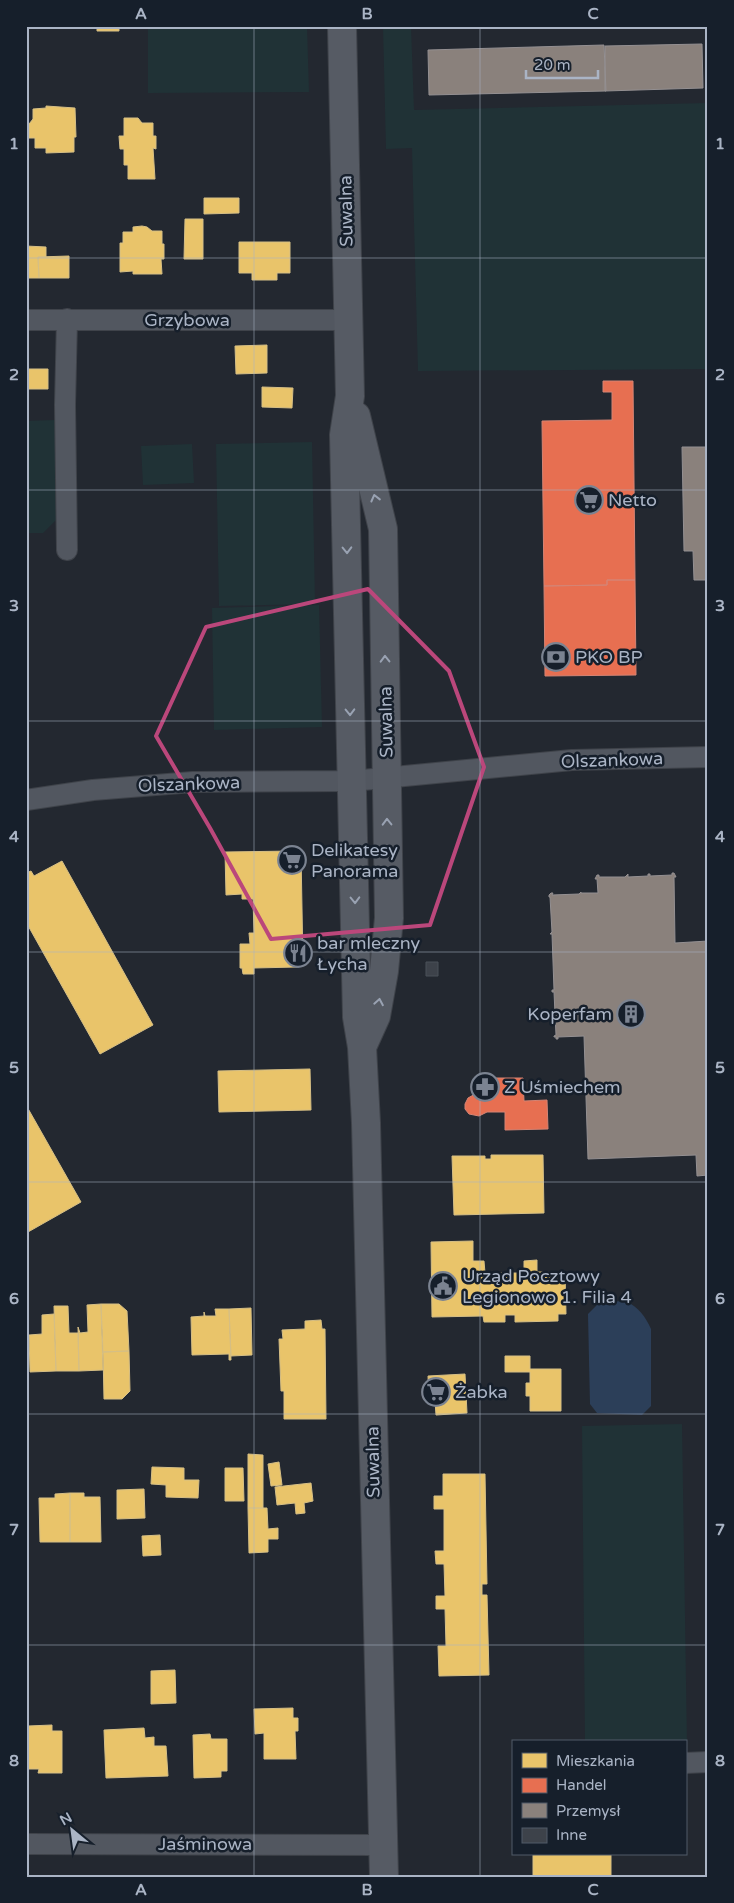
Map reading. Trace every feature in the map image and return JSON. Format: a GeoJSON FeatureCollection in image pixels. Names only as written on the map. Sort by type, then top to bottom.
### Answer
{"type":"FeatureCollection","features":[{"type":"Feature","properties":{"kind":"street","name":"Suwalna"},"geometry":{"type":"LineString","coordinates":[[342,26],[350,396],[344,435],[357,1017],[362,1047],[366,1123],[384,1877]]}},
{"type":"Feature","properties":{"kind":"street","name":"Grzybowa"},"geometry":{"type":"LineString","coordinates":[[26,320],[348,320]]}},
{"type":"Feature","properties":{"kind":"street"},"geometry":{"type":"LineString","coordinates":[[67,320],[65,405],[67,550]]}},
{"type":"Feature","properties":{"kind":"street","name":"Suwalna"},"geometry":{"type":"LineString","coordinates":[[350,396],[383,529],[389,918],[385,962],[376,1016],[362,1047]]}},
{"type":"Feature","properties":{"kind":"street","name":"Olszankowa"},"geometry":{"type":"LineString","coordinates":[[26,800],[93,790],[193,782],[352,781],[572,760],[708,757]]}},
{"type":"Feature","properties":{"kind":"street"},"geometry":{"type":"LineString","coordinates":[[686,1763],[708,1762]]}},
{"type":"Feature","properties":{"kind":"street","name":"Jaśminowa"},"geometry":{"type":"LineString","coordinates":[[26,1844],[383,1845]]}},
{"type":"Feature","properties":{"kind":"highlighted area"},"geometry":{"type":"Polygon","coordinates":[[[368,589],[449,671],[484,767],[430,925],[271,939],[210,828],[156,736],[206,627],[368,589]]]}},
{"type":"Feature","properties":{"kind":"shaded area"},"geometry":{"type":"Polygon","coordinates":[[[148,26],[307,26],[309,92],[148,93],[148,26]]]}},
{"type":"Feature","properties":{"kind":"shaded area"},"geometry":{"type":"Polygon","coordinates":[[[383,26],[411,26],[414,110],[708,103],[708,369],[418,371],[412,148],[386,149],[383,26]]]}},
{"type":"Feature","properties":{"kind":"shaded area"},"geometry":{"type":"Polygon","coordinates":[[[55,420],[56,520],[43,533],[26,533],[26,421],[55,420]]]}},
{"type":"Feature","properties":{"kind":"shaded area"},"geometry":{"type":"Polygon","coordinates":[[[312,442],[315,604],[219,606],[216,444],[312,442]]]}},
{"type":"Feature","properties":{"kind":"shaded area"},"geometry":{"type":"Polygon","coordinates":[[[192,444],[194,483],[143,485],[141,446],[192,444]]]}},
{"type":"Feature","properties":{"kind":"shaded area"},"geometry":{"type":"Polygon","coordinates":[[[319,605],[322,727],[214,730],[212,608],[319,605]]]}},
{"type":"Feature","properties":{"kind":"shaded area"},"geometry":{"type":"Polygon","coordinates":[[[682,1424],[687,1745],[686,1740],[585,1740],[582,1426],[682,1424]]]}},
{"type":"Feature","properties":{"kind":"water"},"geometry":{"type":"Polygon","coordinates":[[[626,1301],[635,1306],[651,1329],[651,1406],[642,1415],[597,1413],[590,1404],[588,1314],[600,1302],[626,1301]]]}},
{"type":"Feature","properties":{"kind":"building: Mieszkania"},"geometry":{"type":"Polygon","coordinates":[[[97,26],[119,26],[119,31],[97,31],[97,26]]]}},
{"type":"Feature","properties":{"kind":"building: Mieszkania"},"geometry":{"type":"Polygon","coordinates":[[[46,106],[75,108],[76,137],[74,137],[74,152],[46,153],[46,148],[35,148],[35,138],[29,138],[29,124],[33,119],[33,109],[46,108],[46,106]]]}},
{"type":"Feature","properties":{"kind":"building: Mieszkania"},"geometry":{"type":"Polygon","coordinates":[[[124,118],[138,118],[142,123],[153,123],[153,136],[156,136],[156,149],[153,148],[155,179],[128,179],[128,165],[124,165],[124,149],[120,149],[119,136],[124,136],[124,118]]]}},
{"type":"Feature","properties":{"kind":"building: Mieszkania"},"geometry":{"type":"Polygon","coordinates":[[[204,198],[239,198],[239,213],[204,214],[204,198]]]}},
{"type":"Feature","properties":{"kind":"building: Mieszkania"},"geometry":{"type":"Polygon","coordinates":[[[185,219],[203,219],[203,259],[184,259],[185,219]]]}},
{"type":"Feature","properties":{"kind":"building: Mieszkania"},"geometry":{"type":"Polygon","coordinates":[[[142,226],[152,231],[162,231],[164,259],[161,259],[162,274],[133,274],[133,271],[120,272],[120,243],[123,243],[123,232],[133,232],[133,227],[142,226]]]}},
{"type":"Feature","properties":{"kind":"building: Mieszkania"},"geometry":{"type":"Polygon","coordinates":[[[239,242],[290,242],[290,273],[277,273],[277,280],[252,280],[252,273],[239,273],[239,242]]]}},
{"type":"Feature","properties":{"kind":"building: Mieszkania"},"geometry":{"type":"Polygon","coordinates":[[[26,246],[46,247],[46,257],[38,257],[39,278],[26,278],[26,246]]]}},
{"type":"Feature","properties":{"kind":"building: Mieszkania"},"geometry":{"type":"Polygon","coordinates":[[[69,256],[69,278],[39,278],[38,257],[69,256]]]}},
{"type":"Feature","properties":{"kind":"building: Mieszkania"},"geometry":{"type":"Polygon","coordinates":[[[267,345],[267,373],[236,374],[235,346],[267,345]]]}},
{"type":"Feature","properties":{"kind":"building: Mieszkania"},"geometry":{"type":"Polygon","coordinates":[[[26,369],[48,369],[48,389],[26,389],[26,369]]]}},
{"type":"Feature","properties":{"kind":"building: Mieszkania"},"geometry":{"type":"Polygon","coordinates":[[[262,387],[293,388],[292,408],[262,407],[262,387]]]}},
{"type":"Feature","properties":{"kind":"building: Mieszkania"},"geometry":{"type":"Polygon","coordinates":[[[294,851],[294,853],[301,853],[303,964],[297,964],[297,967],[254,968],[254,974],[243,974],[242,968],[240,968],[240,944],[250,944],[249,933],[254,933],[253,899],[242,899],[242,894],[226,895],[225,852],[294,851]]]}},
{"type":"Feature","properties":{"kind":"building: Mieszkania"},"geometry":{"type":"Polygon","coordinates":[[[62,861],[153,1025],[100,1054],[26,922],[26,873],[31,871],[34,876],[62,861]]]}},
{"type":"Feature","properties":{"kind":"building: Mieszkania"},"geometry":{"type":"Polygon","coordinates":[[[310,1069],[311,1110],[219,1112],[218,1071],[310,1069]]]}},
{"type":"Feature","properties":{"kind":"building: Mieszkania"},"geometry":{"type":"Polygon","coordinates":[[[26,1105],[81,1202],[28,1232],[26,1229],[26,1105]]]}},
{"type":"Feature","properties":{"kind":"building: Mieszkania"},"geometry":{"type":"Polygon","coordinates":[[[491,1155],[543,1155],[544,1213],[454,1215],[452,1156],[485,1156],[485,1159],[491,1159],[491,1155]]]}},
{"type":"Feature","properties":{"kind":"building: Mieszkania"},"geometry":{"type":"Polygon","coordinates":[[[473,1241],[473,1261],[484,1261],[485,1273],[524,1273],[524,1261],[537,1260],[537,1272],[565,1272],[566,1314],[558,1314],[558,1321],[515,1322],[515,1315],[505,1315],[505,1322],[484,1322],[483,1316],[432,1317],[431,1242],[473,1241]]]}},
{"type":"Feature","properties":{"kind":"building: Mieszkania"},"geometry":{"type":"Polygon","coordinates":[[[101,1304],[119,1304],[127,1311],[129,1351],[103,1352],[101,1304]]]}},
{"type":"Feature","properties":{"kind":"building: Mieszkania"},"geometry":{"type":"Polygon","coordinates":[[[101,1304],[103,1370],[79,1371],[78,1327],[80,1333],[88,1332],[87,1305],[101,1304]]]}},
{"type":"Feature","properties":{"kind":"building: Mieszkania"},"geometry":{"type":"Polygon","coordinates":[[[54,1306],[68,1306],[69,1333],[78,1333],[79,1371],[56,1371],[54,1306]]]}},
{"type":"Feature","properties":{"kind":"building: Mieszkania"},"geometry":{"type":"Polygon","coordinates":[[[251,1308],[252,1355],[231,1356],[229,1309],[251,1308]]]}},
{"type":"Feature","properties":{"kind":"building: Mieszkania"},"geometry":{"type":"Polygon","coordinates":[[[215,1309],[229,1309],[231,1360],[229,1360],[229,1354],[192,1355],[191,1317],[204,1316],[204,1312],[205,1316],[216,1316],[215,1309]]]}},
{"type":"Feature","properties":{"kind":"building: Mieszkania"},"geometry":{"type":"Polygon","coordinates":[[[54,1314],[56,1371],[30,1372],[29,1335],[42,1334],[42,1315],[54,1314]]]}},
{"type":"Feature","properties":{"kind":"building: Mieszkania"},"geometry":{"type":"Polygon","coordinates":[[[321,1320],[322,1329],[325,1329],[326,1419],[284,1419],[284,1391],[281,1391],[279,1339],[283,1339],[282,1330],[305,1329],[305,1321],[321,1320]]]}},
{"type":"Feature","properties":{"kind":"building: Mieszkania"},"geometry":{"type":"Polygon","coordinates":[[[129,1351],[130,1391],[122,1399],[104,1399],[103,1352],[129,1351]]]}},
{"type":"Feature","properties":{"kind":"building: Mieszkania"},"geometry":{"type":"Polygon","coordinates":[[[505,1356],[530,1356],[530,1369],[561,1369],[561,1411],[530,1411],[530,1396],[526,1396],[526,1383],[530,1383],[530,1372],[505,1372],[505,1356]]]}},
{"type":"Feature","properties":{"kind":"building: Mieszkania"},"geometry":{"type":"Polygon","coordinates":[[[465,1374],[467,1413],[436,1415],[435,1401],[429,1402],[428,1376],[465,1374]]]}},
{"type":"Feature","properties":{"kind":"building: Mieszkania"},"geometry":{"type":"Polygon","coordinates":[[[706,1438],[708,1438],[708,1566],[706,1438]]]}},
{"type":"Feature","properties":{"kind":"building: Mieszkania"},"geometry":{"type":"Polygon","coordinates":[[[248,1454],[263,1455],[263,1508],[248,1508],[248,1454]]]}},
{"type":"Feature","properties":{"kind":"building: Mieszkania"},"geometry":{"type":"Polygon","coordinates":[[[279,1462],[282,1485],[271,1486],[268,1464],[279,1462]]]}},
{"type":"Feature","properties":{"kind":"building: Mieszkania"},"geometry":{"type":"Polygon","coordinates":[[[152,1467],[184,1468],[184,1480],[199,1480],[198,1498],[166,1497],[166,1485],[151,1484],[152,1467]]]}},
{"type":"Feature","properties":{"kind":"building: Mieszkania"},"geometry":{"type":"Polygon","coordinates":[[[225,1468],[243,1468],[244,1501],[225,1501],[225,1468]]]}},
{"type":"Feature","properties":{"kind":"building: Mieszkania"},"geometry":{"type":"Polygon","coordinates":[[[443,1474],[485,1474],[487,1584],[482,1584],[482,1595],[487,1595],[489,1675],[439,1676],[438,1646],[446,1646],[445,1609],[436,1609],[436,1596],[445,1596],[444,1564],[436,1564],[435,1551],[444,1551],[444,1509],[434,1509],[434,1496],[443,1496],[443,1474]]]}},
{"type":"Feature","properties":{"kind":"building: Mieszkania"},"geometry":{"type":"Polygon","coordinates":[[[311,1483],[313,1501],[304,1503],[305,1513],[296,1514],[295,1503],[277,1505],[275,1487],[311,1483]]]}},
{"type":"Feature","properties":{"kind":"building: Mieszkania"},"geometry":{"type":"Polygon","coordinates":[[[144,1489],[145,1518],[117,1519],[117,1490],[144,1489]]]}},
{"type":"Feature","properties":{"kind":"building: Mieszkania"},"geometry":{"type":"Polygon","coordinates":[[[70,1493],[84,1493],[84,1497],[100,1497],[101,1542],[70,1542],[70,1493]]]}},
{"type":"Feature","properties":{"kind":"building: Mieszkania"},"geometry":{"type":"Polygon","coordinates":[[[70,1493],[70,1542],[40,1542],[39,1498],[55,1498],[55,1494],[70,1493]]]}},
{"type":"Feature","properties":{"kind":"building: Mieszkania"},"geometry":{"type":"Polygon","coordinates":[[[248,1508],[267,1508],[268,1529],[278,1528],[278,1539],[268,1539],[268,1552],[249,1553],[248,1508]]]}},
{"type":"Feature","properties":{"kind":"building: Mieszkania"},"geometry":{"type":"Polygon","coordinates":[[[160,1535],[161,1555],[143,1556],[142,1536],[160,1535]]]}},
{"type":"Feature","properties":{"kind":"building: Mieszkania"},"geometry":{"type":"Polygon","coordinates":[[[27,1660],[28,1732],[26,1732],[27,1660]]]}},
{"type":"Feature","properties":{"kind":"building: Mieszkania"},"geometry":{"type":"Polygon","coordinates":[[[175,1670],[176,1703],[151,1704],[151,1671],[175,1670]]]}},
{"type":"Feature","properties":{"kind":"building: Mieszkania"},"geometry":{"type":"Polygon","coordinates":[[[293,1708],[293,1718],[298,1718],[298,1731],[295,1731],[296,1759],[264,1759],[264,1733],[255,1734],[254,1709],[293,1708]]]}},
{"type":"Feature","properties":{"kind":"building: Mieszkania"},"geometry":{"type":"Polygon","coordinates":[[[52,1725],[52,1731],[62,1731],[62,1773],[38,1773],[39,1769],[28,1769],[28,1726],[52,1725]]]}},
{"type":"Feature","properties":{"kind":"building: Mieszkania"},"geometry":{"type":"Polygon","coordinates":[[[144,1728],[145,1738],[154,1737],[154,1746],[166,1746],[168,1776],[106,1778],[104,1730],[144,1728]]]}},
{"type":"Feature","properties":{"kind":"building: Mieszkania"},"geometry":{"type":"Polygon","coordinates":[[[26,1732],[28,1732],[28,1769],[26,1769],[26,1732]]]}},
{"type":"Feature","properties":{"kind":"building: Mieszkania"},"geometry":{"type":"Polygon","coordinates":[[[210,1734],[211,1739],[227,1739],[227,1771],[221,1771],[221,1777],[194,1778],[193,1735],[210,1734]]]}},
{"type":"Feature","properties":{"kind":"building: Mieszkania"},"geometry":{"type":"Polygon","coordinates":[[[533,1856],[611,1856],[611,1877],[533,1877],[533,1856]]]}},
{"type":"Feature","properties":{"kind":"building: Handel","name":"Netto"},"geometry":{"type":"Polygon","coordinates":[[[603,381],[633,381],[635,580],[607,580],[607,585],[544,586],[542,421],[612,420],[612,392],[603,392],[603,381]]]}},
{"type":"Feature","properties":{"kind":"building: Handel"},"geometry":{"type":"Polygon","coordinates":[[[607,580],[635,580],[636,675],[545,676],[544,586],[607,585],[607,580]]]}},
{"type":"Feature","properties":{"kind":"building: Handel"},"geometry":{"type":"Polygon","coordinates":[[[477,1078],[523,1078],[524,1101],[547,1100],[548,1129],[505,1130],[505,1112],[487,1112],[479,1116],[469,1114],[465,1109],[465,1104],[468,1098],[477,1093],[477,1078]]]}},
{"type":"Feature","properties":{"kind":"building: Przemysł"},"geometry":{"type":"Polygon","coordinates":[[[702,44],[703,88],[605,91],[605,46],[702,44]]]}},
{"type":"Feature","properties":{"kind":"building: Przemysł"},"geometry":{"type":"Polygon","coordinates":[[[604,45],[606,91],[429,95],[428,50],[604,45]]]}},
{"type":"Feature","properties":{"kind":"building: Przemysł"},"geometry":{"type":"Polygon","coordinates":[[[682,447],[708,447],[708,580],[694,580],[693,551],[684,551],[682,447]]]}},
{"type":"Feature","properties":{"kind":"building: Przemysł","name":"Koperfam"},"geometry":{"type":"Polygon","coordinates":[[[672,873],[676,877],[674,877],[675,943],[708,941],[708,1175],[697,1176],[696,1155],[588,1159],[584,1036],[558,1037],[558,1039],[554,1037],[556,1035],[554,992],[552,992],[554,990],[549,895],[551,893],[553,893],[552,895],[579,894],[581,892],[598,893],[597,879],[595,879],[597,875],[599,877],[625,877],[628,874],[628,877],[648,876],[648,874],[650,876],[672,875],[672,873]]]}},
{"type":"Feature","properties":{"kind":"building: Inne"},"geometry":{"type":"Polygon","coordinates":[[[426,962],[438,962],[438,976],[426,976],[426,962]]]}},
{"type":"Feature","properties":{"kind":"place","name":"Netto"},"geometry":{"type":"Point","coordinates":[589,500]}},
{"type":"Feature","properties":{"kind":"place","name":"PKO BP"},"geometry":{"type":"Point","coordinates":[556,657]}},
{"type":"Feature","properties":{"kind":"place","name":"Delikatesy Panorama"},"geometry":{"type":"Point","coordinates":[292,860]}},
{"type":"Feature","properties":{"kind":"place","name":"bar mleczny Łycha"},"geometry":{"type":"Point","coordinates":[298,953]}},
{"type":"Feature","properties":{"kind":"place","name":"Koperfam"},"geometry":{"type":"Point","coordinates":[631,1014]}},
{"type":"Feature","properties":{"kind":"place","name":"Z Uśmiechem"},"geometry":{"type":"Point","coordinates":[485,1087]}},
{"type":"Feature","properties":{"kind":"place","name":"Urząd Pocztowy Legionowo 1. Filia 4"},"geometry":{"type":"Point","coordinates":[443,1286]}},
{"type":"Feature","properties":{"kind":"place","name":"Żabka"},"geometry":{"type":"Point","coordinates":[436,1392]}}]}
